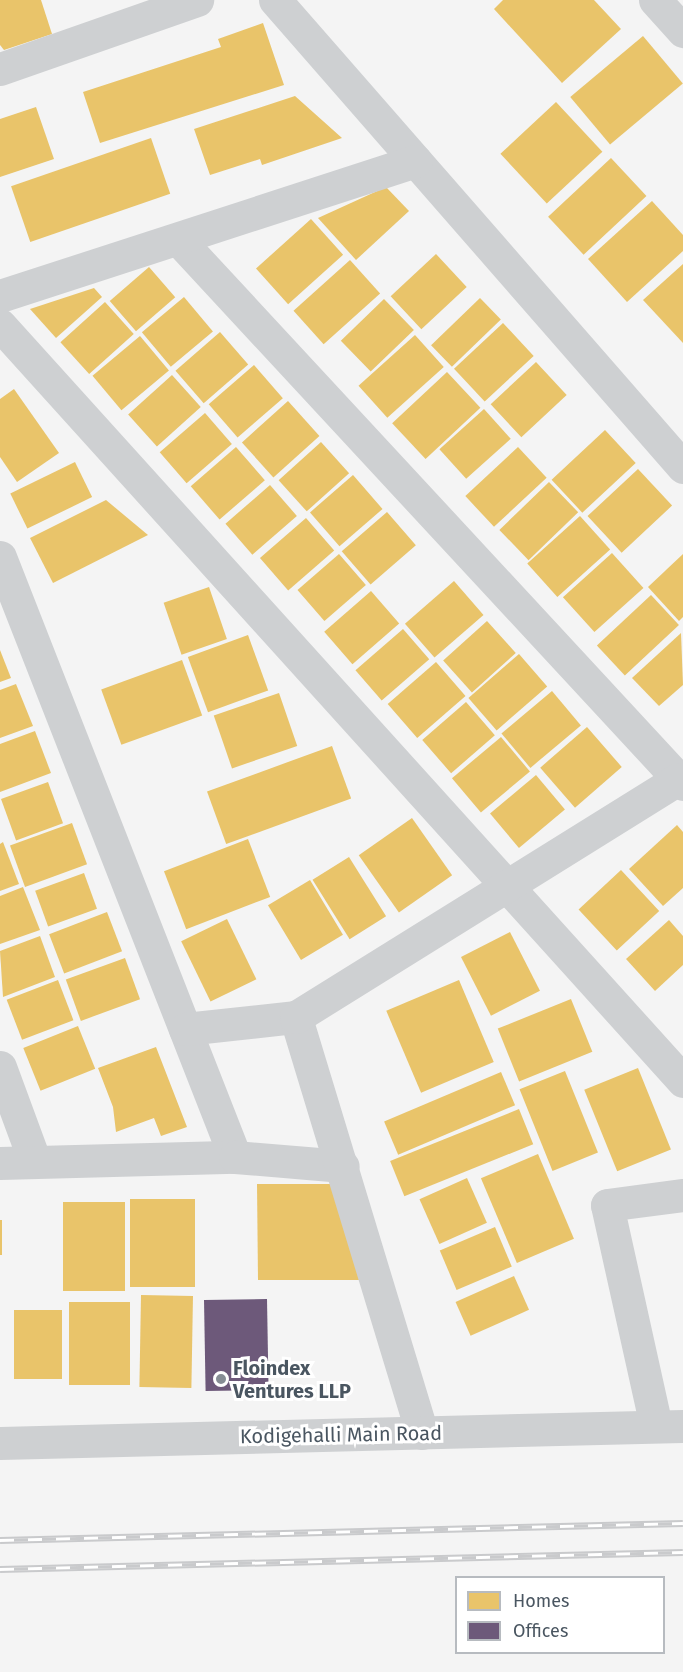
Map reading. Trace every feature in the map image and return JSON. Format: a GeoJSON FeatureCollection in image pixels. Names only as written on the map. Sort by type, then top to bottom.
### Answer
{"type":"FeatureCollection","features":[{"type":"Feature","properties":{"kind":"street"},"geometry":{"type":"LineString","coordinates":[[0,69],[197,0]]}},
{"type":"Feature","properties":{"kind":"street"},"geometry":{"type":"LineString","coordinates":[[275,0],[683,467]]}},
{"type":"Feature","properties":{"kind":"street"},"geometry":{"type":"LineString","coordinates":[[655,0],[683,31]]}},
{"type":"Feature","properties":{"kind":"street"},"geometry":{"type":"LineString","coordinates":[[0,296],[416,161]]}},
{"type":"Feature","properties":{"kind":"street"},"geometry":{"type":"LineString","coordinates":[[178,239],[681,782],[296,1017],[185,1029]]}},
{"type":"Feature","properties":{"kind":"street"},"geometry":{"type":"LineString","coordinates":[[0,325],[683,1081]]}},
{"type":"Feature","properties":{"kind":"street"},"geometry":{"type":"LineString","coordinates":[[0,557],[234,1157]]}},
{"type":"Feature","properties":{"kind":"street"},"geometry":{"type":"LineString","coordinates":[[296,1017],[422,1432]]}},
{"type":"Feature","properties":{"kind":"street"},"geometry":{"type":"LineString","coordinates":[[0,1067],[35,1162]]}},
{"type":"Feature","properties":{"kind":"street"},"geometry":{"type":"LineString","coordinates":[[0,1163],[234,1157],[343,1166]]}},
{"type":"Feature","properties":{"kind":"street"},"geometry":{"type":"LineString","coordinates":[[670,1426],[607,1205],[683,1195]]}},
{"type":"Feature","properties":{"kind":"street","name":"Kodigehalli Main Road"},"geometry":{"type":"LineString","coordinates":[[0,1443],[670,1426]]}},
{"type":"Feature","properties":{"kind":"building: Homes"},"geometry":{"type":"Polygon","coordinates":[[[0,0],[41,0],[52,34],[4,50],[0,45],[0,0]]]}},
{"type":"Feature","properties":{"kind":"building: Homes"},"geometry":{"type":"Polygon","coordinates":[[[503,0],[594,0],[621,29],[562,83],[494,9],[503,0]]]}},
{"type":"Feature","properties":{"kind":"building: Homes"},"geometry":{"type":"Polygon","coordinates":[[[263,23],[284,85],[100,143],[83,92],[221,47],[218,39],[263,23]]]}},
{"type":"Feature","properties":{"kind":"building: Homes"},"geometry":{"type":"Polygon","coordinates":[[[643,36],[683,83],[610,145],[570,97],[643,36]]]}},
{"type":"Feature","properties":{"kind":"building: Homes"},"geometry":{"type":"Polygon","coordinates":[[[295,96],[342,138],[262,165],[260,159],[210,175],[194,129],[295,96]]]}},
{"type":"Feature","properties":{"kind":"building: Homes"},"geometry":{"type":"Polygon","coordinates":[[[556,102],[602,152],[547,204],[500,154],[556,102]]]}},
{"type":"Feature","properties":{"kind":"building: Homes"},"geometry":{"type":"Polygon","coordinates":[[[36,107],[54,159],[0,177],[0,119],[36,107]]]}},
{"type":"Feature","properties":{"kind":"building: Homes"},"geometry":{"type":"Polygon","coordinates":[[[151,138],[170,194],[30,242],[11,186],[151,138]]]}},
{"type":"Feature","properties":{"kind":"building: Homes"},"geometry":{"type":"Polygon","coordinates":[[[611,158],[646,196],[584,255],[548,217],[611,158]]]}},
{"type":"Feature","properties":{"kind":"building: Homes"},"geometry":{"type":"Polygon","coordinates":[[[386,187],[409,211],[356,260],[318,218],[386,187]]]}},
{"type":"Feature","properties":{"kind":"building: Homes"},"geometry":{"type":"Polygon","coordinates":[[[652,201],[683,235],[683,251],[627,302],[588,259],[652,201]]]}},
{"type":"Feature","properties":{"kind":"building: Homes"},"geometry":{"type":"Polygon","coordinates":[[[311,219],[343,255],[288,304],[256,269],[311,219]]]}},
{"type":"Feature","properties":{"kind":"building: Homes"},"geometry":{"type":"Polygon","coordinates":[[[436,254],[467,287],[421,329],[391,296],[436,254]]]}},
{"type":"Feature","properties":{"kind":"building: Homes"},"geometry":{"type":"Polygon","coordinates":[[[350,260],[380,293],[324,344],[294,311],[350,260]]]}},
{"type":"Feature","properties":{"kind":"building: Homes"},"geometry":{"type":"Polygon","coordinates":[[[683,264],[683,343],[643,300],[683,264]]]}},
{"type":"Feature","properties":{"kind":"building: Homes"},"geometry":{"type":"Polygon","coordinates":[[[149,267],[175,297],[136,331],[110,301],[149,267]]]}},
{"type":"Feature","properties":{"kind":"building: Homes"},"geometry":{"type":"Polygon","coordinates":[[[94,288],[102,297],[56,338],[30,309],[94,288]]]}},
{"type":"Feature","properties":{"kind":"building: Homes"},"geometry":{"type":"Polygon","coordinates":[[[184,297],[213,331],[171,367],[142,332],[184,297]]]}},
{"type":"Feature","properties":{"kind":"building: Homes"},"geometry":{"type":"Polygon","coordinates":[[[480,298],[501,320],[452,367],[431,345],[480,298]]]}},
{"type":"Feature","properties":{"kind":"building: Homes"},"geometry":{"type":"Polygon","coordinates":[[[384,299],[414,330],[371,372],[341,341],[384,299]]]}},
{"type":"Feature","properties":{"kind":"building: Homes"},"geometry":{"type":"Polygon","coordinates":[[[105,302],[134,334],[89,374],[60,342],[105,302]]]}},
{"type":"Feature","properties":{"kind":"building: Homes"},"geometry":{"type":"Polygon","coordinates":[[[503,323],[534,356],[485,402],[454,369],[503,323]]]}},
{"type":"Feature","properties":{"kind":"building: Homes"},"geometry":{"type":"Polygon","coordinates":[[[220,332],[248,364],[204,403],[175,371],[220,332]]]}},
{"type":"Feature","properties":{"kind":"building: Homes"},"geometry":{"type":"Polygon","coordinates":[[[415,335],[444,367],[387,418],[359,386],[415,335]]]}},
{"type":"Feature","properties":{"kind":"building: Homes"},"geometry":{"type":"Polygon","coordinates":[[[140,336],[169,370],[121,410],[93,376],[140,336]]]}},
{"type":"Feature","properties":{"kind":"building: Homes"},"geometry":{"type":"Polygon","coordinates":[[[536,362],[567,395],[521,437],[491,404],[536,362]]]}},
{"type":"Feature","properties":{"kind":"building: Homes"},"geometry":{"type":"Polygon","coordinates":[[[254,365],[283,398],[238,438],[209,404],[254,365]]]}},
{"type":"Feature","properties":{"kind":"building: Homes"},"geometry":{"type":"Polygon","coordinates":[[[447,372],[480,408],[426,459],[392,423],[447,372]]]}},
{"type":"Feature","properties":{"kind":"building: Homes"},"geometry":{"type":"Polygon","coordinates":[[[172,375],[201,407],[157,446],[128,414],[172,375]]]}},
{"type":"Feature","properties":{"kind":"building: Homes"},"geometry":{"type":"Polygon","coordinates":[[[14,389],[59,453],[17,482],[0,457],[0,399],[14,389]]]}},
{"type":"Feature","properties":{"kind":"building: Homes"},"geometry":{"type":"Polygon","coordinates":[[[288,401],[319,436],[273,477],[242,442],[288,401]]]}},
{"type":"Feature","properties":{"kind":"building: Homes"},"geometry":{"type":"Polygon","coordinates":[[[484,409],[511,439],[466,479],[439,449],[484,409]]]}},
{"type":"Feature","properties":{"kind":"building: Homes"},"geometry":{"type":"Polygon","coordinates":[[[205,413],[232,444],[187,483],[160,452],[205,413]]]}},
{"type":"Feature","properties":{"kind":"building: Homes"},"geometry":{"type":"Polygon","coordinates":[[[605,430],[636,463],[582,513],[552,480],[605,430]]]}},
{"type":"Feature","properties":{"kind":"building: Homes"},"geometry":{"type":"Polygon","coordinates":[[[321,442],[349,473],[307,511],[279,480],[321,442]]]}},
{"type":"Feature","properties":{"kind":"building: Homes"},"geometry":{"type":"Polygon","coordinates":[[[236,447],[265,480],[220,520],[191,486],[236,447]]]}},
{"type":"Feature","properties":{"kind":"building: Homes"},"geometry":{"type":"Polygon","coordinates":[[[518,447],[547,478],[494,527],[465,496],[518,447]]]}},
{"type":"Feature","properties":{"kind":"building: Homes"},"geometry":{"type":"Polygon","coordinates":[[[75,462],[92,497],[27,529],[10,494],[75,462]]]}},
{"type":"Feature","properties":{"kind":"building: Homes"},"geometry":{"type":"Polygon","coordinates":[[[638,469],[672,506],[622,553],[588,516],[638,469]]]}},
{"type":"Feature","properties":{"kind":"building: Homes"},"geometry":{"type":"Polygon","coordinates":[[[353,475],[383,509],[340,546],[310,512],[353,475]]]}},
{"type":"Feature","properties":{"kind":"building: Homes"},"geometry":{"type":"Polygon","coordinates":[[[549,482],[578,512],[529,560],[499,530],[549,482]]]}},
{"type":"Feature","properties":{"kind":"building: Homes"},"geometry":{"type":"Polygon","coordinates":[[[270,485],[297,516],[252,555],[225,524],[270,485]]]}},
{"type":"Feature","properties":{"kind":"building: Homes"},"geometry":{"type":"Polygon","coordinates":[[[106,500],[148,535],[53,583],[30,538],[106,500]]]}},
{"type":"Feature","properties":{"kind":"building: Homes"},"geometry":{"type":"Polygon","coordinates":[[[387,512],[416,545],[371,585],[342,551],[387,512]]]}},
{"type":"Feature","properties":{"kind":"building: Homes"},"geometry":{"type":"Polygon","coordinates":[[[580,516],[610,549],[557,597],[527,564],[580,516]]]}},
{"type":"Feature","properties":{"kind":"building: Homes"},"geometry":{"type":"Polygon","coordinates":[[[306,518],[334,550],[288,590],[260,558],[306,518]]]}},
{"type":"Feature","properties":{"kind":"building: Homes"},"geometry":{"type":"Polygon","coordinates":[[[612,553],[643,588],[594,632],[563,597],[612,553]]]}},
{"type":"Feature","properties":{"kind":"building: Homes"},"geometry":{"type":"Polygon","coordinates":[[[339,554],[366,585],[324,621],[297,590],[339,554]]]}},
{"type":"Feature","properties":{"kind":"building: Homes"},"geometry":{"type":"Polygon","coordinates":[[[683,554],[683,617],[679,621],[648,587],[683,554]]]}},
{"type":"Feature","properties":{"kind":"building: Homes"},"geometry":{"type":"Polygon","coordinates":[[[454,581],[484,615],[434,658],[405,624],[454,581]]]}},
{"type":"Feature","properties":{"kind":"building: Homes"},"geometry":{"type":"Polygon","coordinates":[[[209,587],[227,639],[182,655],[164,603],[209,587]]]}},
{"type":"Feature","properties":{"kind":"building: Homes"},"geometry":{"type":"Polygon","coordinates":[[[371,591],[399,623],[352,664],[324,632],[371,591]]]}},
{"type":"Feature","properties":{"kind":"building: Homes"},"geometry":{"type":"Polygon","coordinates":[[[651,595],[679,625],[625,675],[597,645],[651,595]]]}},
{"type":"Feature","properties":{"kind":"building: Homes"},"geometry":{"type":"Polygon","coordinates":[[[487,621],[516,653],[472,692],[443,660],[487,621]]]}},
{"type":"Feature","properties":{"kind":"building: Homes"},"geometry":{"type":"Polygon","coordinates":[[[403,629],[429,659],[382,701],[355,670],[403,629]]]}},
{"type":"Feature","properties":{"kind":"building: Homes"},"geometry":{"type":"Polygon","coordinates":[[[681,633],[683,685],[659,706],[632,678],[681,633]]]}},
{"type":"Feature","properties":{"kind":"building: Homes"},"geometry":{"type":"Polygon","coordinates":[[[248,635],[268,690],[208,712],[188,657],[248,635]]]}},
{"type":"Feature","properties":{"kind":"building: Homes"},"geometry":{"type":"Polygon","coordinates":[[[0,650],[11,678],[0,682],[0,650]]]}},
{"type":"Feature","properties":{"kind":"building: Homes"},"geometry":{"type":"Polygon","coordinates":[[[519,654],[547,686],[497,730],[468,698],[519,654]]]}},
{"type":"Feature","properties":{"kind":"building: Homes"},"geometry":{"type":"Polygon","coordinates":[[[182,660],[202,715],[121,745],[101,689],[182,660]]]}},
{"type":"Feature","properties":{"kind":"building: Homes"},"geometry":{"type":"Polygon","coordinates":[[[436,662],[466,696],[417,738],[388,704],[436,662]]]}},
{"type":"Feature","properties":{"kind":"building: Homes"},"geometry":{"type":"Polygon","coordinates":[[[16,684],[33,726],[0,738],[0,690],[16,684]]]}},
{"type":"Feature","properties":{"kind":"building: Homes"},"geometry":{"type":"Polygon","coordinates":[[[552,691],[581,725],[530,768],[501,733],[552,691]]]}},
{"type":"Feature","properties":{"kind":"building: Homes"},"geometry":{"type":"Polygon","coordinates":[[[279,693],[297,746],[232,768],[214,715],[279,693]]]}},
{"type":"Feature","properties":{"kind":"building: Homes"},"geometry":{"type":"Polygon","coordinates":[[[466,702],[495,735],[451,773],[422,740],[466,702]]]}},
{"type":"Feature","properties":{"kind":"building: Homes"},"geometry":{"type":"Polygon","coordinates":[[[587,727],[622,767],[575,808],[540,768],[587,727]]]}},
{"type":"Feature","properties":{"kind":"building: Homes"},"geometry":{"type":"Polygon","coordinates":[[[35,731],[51,773],[0,792],[0,744],[35,731]]]}},
{"type":"Feature","properties":{"kind":"building: Homes"},"geometry":{"type":"Polygon","coordinates":[[[501,737],[530,771],[481,813],[452,778],[501,737]]]}},
{"type":"Feature","properties":{"kind":"building: Homes"},"geometry":{"type":"Polygon","coordinates":[[[332,746],[351,799],[226,844],[207,791],[332,746]]]}},
{"type":"Feature","properties":{"kind":"building: Homes"},"geometry":{"type":"Polygon","coordinates":[[[536,775],[565,809],[519,848],[490,814],[536,775]]]}},
{"type":"Feature","properties":{"kind":"building: Homes"},"geometry":{"type":"Polygon","coordinates":[[[48,782],[63,823],[16,840],[1,799],[48,782]]]}},
{"type":"Feature","properties":{"kind":"building: Homes"},"geometry":{"type":"Polygon","coordinates":[[[412,818],[452,875],[399,913],[359,855],[412,818]]]}},
{"type":"Feature","properties":{"kind":"building: Homes"},"geometry":{"type":"Polygon","coordinates":[[[72,823],[87,864],[25,887],[10,846],[72,823]]]}},
{"type":"Feature","properties":{"kind":"building: Homes"},"geometry":{"type":"Polygon","coordinates":[[[677,825],[683,832],[683,888],[663,906],[629,869],[677,825]]]}},
{"type":"Feature","properties":{"kind":"building: Homes"},"geometry":{"type":"Polygon","coordinates":[[[248,839],[270,897],[186,929],[164,871],[248,839]]]}},
{"type":"Feature","properties":{"kind":"building: Homes"},"geometry":{"type":"Polygon","coordinates":[[[3,842],[19,884],[0,891],[0,844],[3,842]]]}},
{"type":"Feature","properties":{"kind":"building: Homes"},"geometry":{"type":"Polygon","coordinates":[[[349,857],[386,916],[350,939],[313,880],[349,857]]]}},
{"type":"Feature","properties":{"kind":"building: Homes"},"geometry":{"type":"Polygon","coordinates":[[[621,870],[659,911],[617,951],[579,910],[621,870]]]}},
{"type":"Feature","properties":{"kind":"building: Homes"},"geometry":{"type":"Polygon","coordinates":[[[84,873],[97,909],[48,926],[35,891],[84,873]]]}},
{"type":"Feature","properties":{"kind":"building: Homes"},"geometry":{"type":"Polygon","coordinates":[[[310,880],[343,935],[301,960],[268,905],[310,880]]]}},
{"type":"Feature","properties":{"kind":"building: Homes"},"geometry":{"type":"Polygon","coordinates":[[[23,887],[40,930],[0,944],[0,896],[23,887]]]}},
{"type":"Feature","properties":{"kind":"building: Homes"},"geometry":{"type":"Polygon","coordinates":[[[107,912],[122,951],[64,973],[49,934],[107,912]]]}},
{"type":"Feature","properties":{"kind":"building: Homes"},"geometry":{"type":"Polygon","coordinates":[[[227,919],[256,979],[211,1002],[181,941],[227,919]]]}},
{"type":"Feature","properties":{"kind":"building: Homes"},"geometry":{"type":"Polygon","coordinates":[[[669,920],[683,936],[683,965],[655,991],[626,959],[669,920]]]}},
{"type":"Feature","properties":{"kind":"building: Homes"},"geometry":{"type":"Polygon","coordinates":[[[510,932],[540,991],[491,1016],[461,957],[510,932]]]}},
{"type":"Feature","properties":{"kind":"building: Homes"},"geometry":{"type":"Polygon","coordinates":[[[40,936],[55,977],[3,997],[0,951],[40,936]]]}},
{"type":"Feature","properties":{"kind":"building: Homes"},"geometry":{"type":"Polygon","coordinates":[[[125,958],[140,999],[81,1021],[66,980],[125,958]]]}},
{"type":"Feature","properties":{"kind":"building: Homes"},"geometry":{"type":"Polygon","coordinates":[[[58,980],[73,1020],[22,1040],[7,1000],[58,980]]]}},
{"type":"Feature","properties":{"kind":"building: Homes"},"geometry":{"type":"Polygon","coordinates":[[[459,980],[494,1062],[421,1093],[386,1011],[459,980]]]}},
{"type":"Feature","properties":{"kind":"building: Homes"},"geometry":{"type":"Polygon","coordinates":[[[571,999],[592,1052],[519,1081],[498,1029],[571,999]]]}},
{"type":"Feature","properties":{"kind":"building: Homes"},"geometry":{"type":"Polygon","coordinates":[[[78,1026],[95,1069],[41,1091],[23,1048],[78,1026]]]}},
{"type":"Feature","properties":{"kind":"building: Homes"},"geometry":{"type":"Polygon","coordinates":[[[156,1047],[187,1127],[161,1136],[154,1118],[116,1132],[113,1107],[98,1068],[156,1047]]]}},
{"type":"Feature","properties":{"kind":"building: Homes"},"geometry":{"type":"Polygon","coordinates":[[[638,1068],[671,1150],[617,1171],[584,1090],[638,1068]]]}},
{"type":"Feature","properties":{"kind":"building: Homes"},"geometry":{"type":"Polygon","coordinates":[[[565,1071],[598,1153],[553,1171],[520,1089],[565,1071]]]}},
{"type":"Feature","properties":{"kind":"building: Homes"},"geometry":{"type":"Polygon","coordinates":[[[501,1072],[515,1105],[398,1155],[384,1122],[501,1072]]]}},
{"type":"Feature","properties":{"kind":"building: Homes"},"geometry":{"type":"Polygon","coordinates":[[[519,1109],[533,1144],[404,1196],[390,1161],[519,1109]]]}},
{"type":"Feature","properties":{"kind":"building: Homes"},"geometry":{"type":"Polygon","coordinates":[[[538,1154],[574,1239],[517,1263],[481,1178],[538,1154]]]}},
{"type":"Feature","properties":{"kind":"building: Homes"},"geometry":{"type":"Polygon","coordinates":[[[467,1178],[487,1223],[439,1244],[419,1199],[467,1178]]]}},
{"type":"Feature","properties":{"kind":"building: Homes"},"geometry":{"type":"Polygon","coordinates":[[[257,1184],[331,1184],[365,1280],[258,1280],[257,1184]]]}},
{"type":"Feature","properties":{"kind":"building: Homes"},"geometry":{"type":"Polygon","coordinates":[[[130,1199],[195,1199],[195,1287],[130,1287],[130,1199]]]}},
{"type":"Feature","properties":{"kind":"building: Homes"},"geometry":{"type":"Polygon","coordinates":[[[63,1202],[125,1202],[125,1291],[63,1291],[63,1202]]]}},
{"type":"Feature","properties":{"kind":"building: Homes"},"geometry":{"type":"Polygon","coordinates":[[[0,1220],[2,1220],[2,1255],[0,1255],[0,1220]]]}},
{"type":"Feature","properties":{"kind":"building: Homes"},"geometry":{"type":"Polygon","coordinates":[[[495,1227],[512,1267],[457,1290],[440,1250],[495,1227]]]}},
{"type":"Feature","properties":{"kind":"building: Homes"},"geometry":{"type":"Polygon","coordinates":[[[514,1276],[529,1310],[471,1336],[456,1302],[514,1276]]]}},
{"type":"Feature","properties":{"kind":"building: Homes"},"geometry":{"type":"Polygon","coordinates":[[[141,1295],[193,1296],[191,1388],[139,1387],[141,1295]]]}},
{"type":"Feature","properties":{"kind":"building: Homes"},"geometry":{"type":"Polygon","coordinates":[[[69,1302],[130,1302],[130,1385],[69,1385],[69,1302]]]}},
{"type":"Feature","properties":{"kind":"building: Homes"},"geometry":{"type":"Polygon","coordinates":[[[14,1310],[62,1310],[62,1379],[14,1379],[14,1310]]]}},
{"type":"Feature","properties":{"kind":"building: Offices"},"geometry":{"type":"Polygon","coordinates":[[[267,1299],[269,1390],[206,1391],[204,1300],[267,1299]]]}},
{"type":"Feature","properties":{"kind":"railway"},"geometry":{"type":"LineString","coordinates":[[0,1540],[683,1523]]}},
{"type":"Feature","properties":{"kind":"railway"},"geometry":{"type":"LineString","coordinates":[[0,1569],[683,1552]]}},
{"type":"Feature","properties":{"kind":"place","name":"Floindex Ventures LLP"},"geometry":{"type":"Point","coordinates":[221,1379]}}]}
